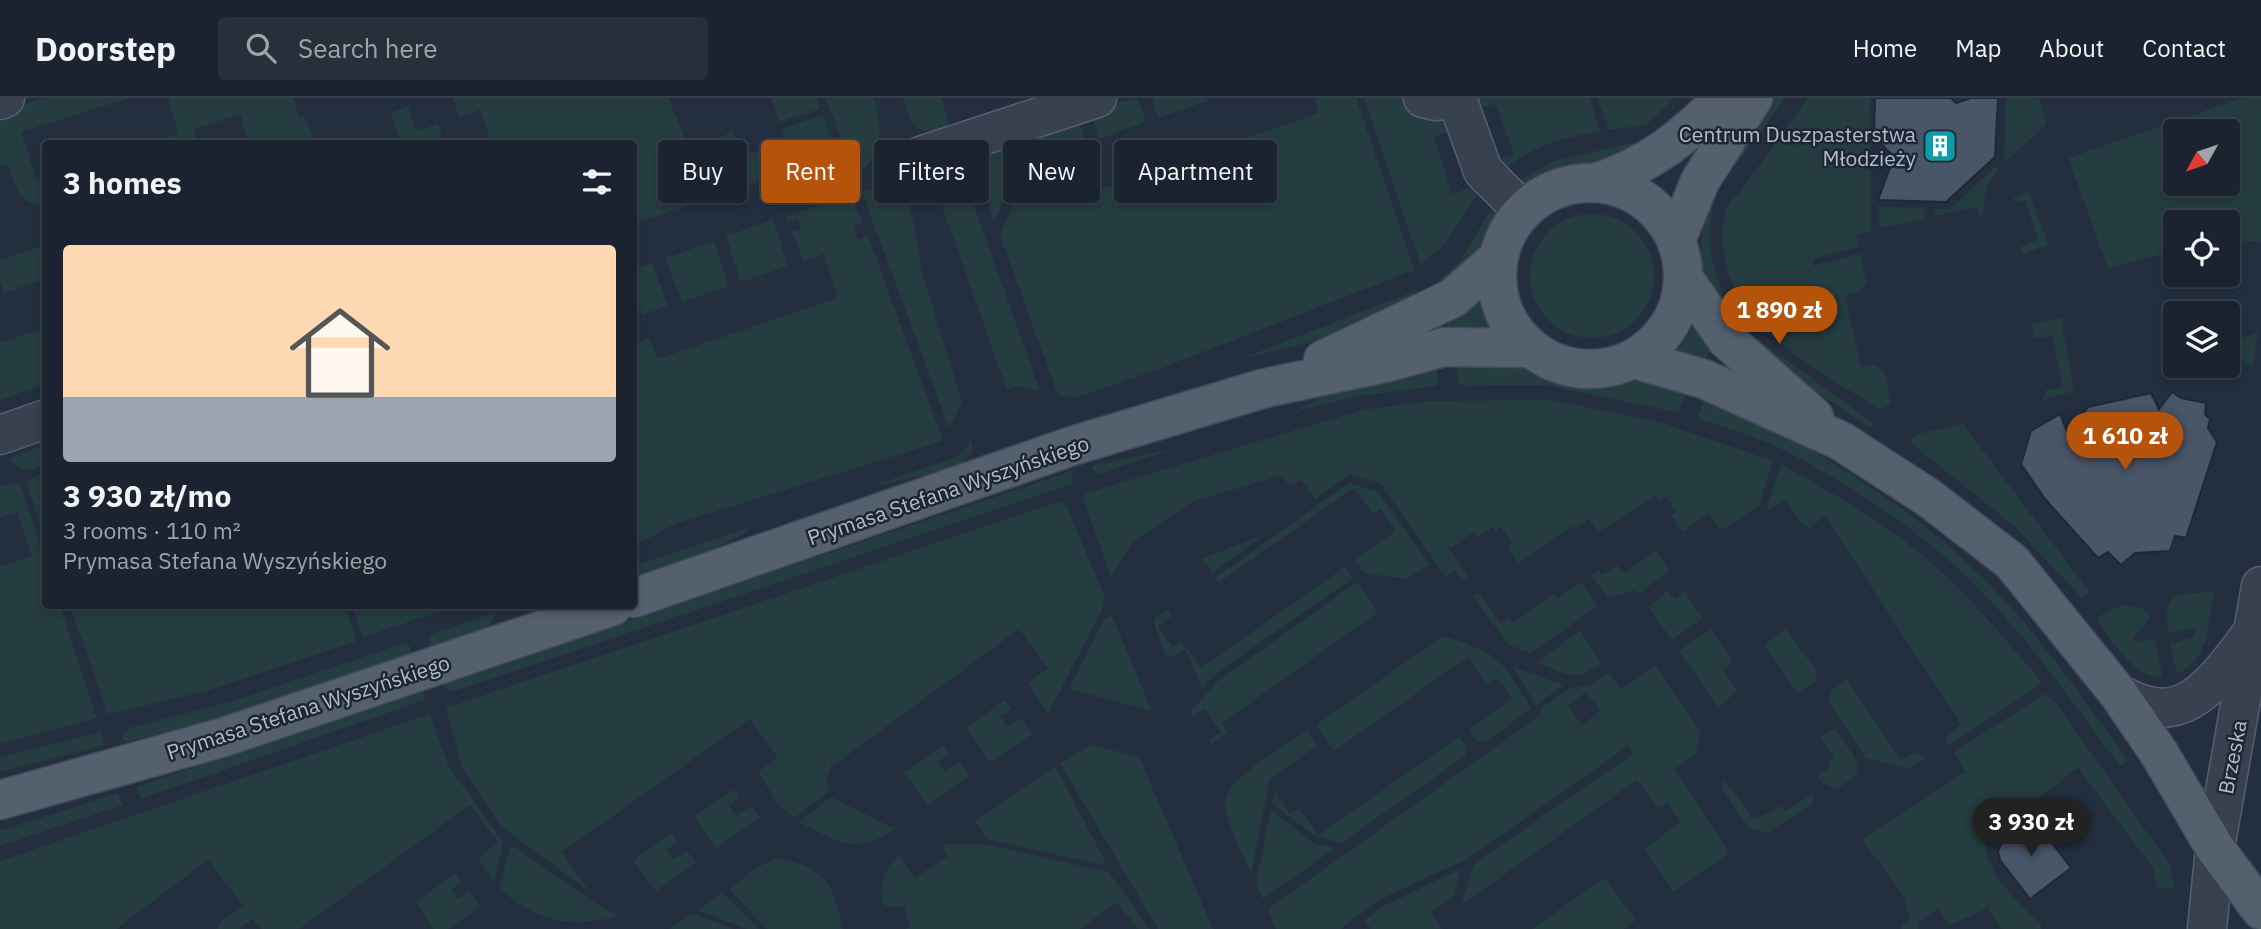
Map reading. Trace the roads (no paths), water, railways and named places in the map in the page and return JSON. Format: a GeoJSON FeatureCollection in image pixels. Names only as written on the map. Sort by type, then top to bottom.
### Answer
{"type":"FeatureCollection","features":[{"type":"Feature","properties":{"kind":"main road"},"geometry":{"type":"LineString","coordinates":[[1595,183],[1621,188],[1644,200],[1663,217],[1676,240],[1684,278],[1680,303],[1670,325],[1654,345],[1634,359],[1608,368],[1581,370],[1553,362],[1530,348],[1513,330],[1502,307],[1496,283],[1498,258],[1507,233],[1522,211],[1544,195],[1569,185],[1595,183],[1631,171],[1661,153],[1723,98]]}},
{"type":"Feature","properties":{"kind":"main road"},"geometry":{"type":"LineString","coordinates":[[1676,240],[1700,181],[1753,98]]}},
{"type":"Feature","properties":{"kind":"main road","name":"Prymasa Stefana Wyszyńskiego"},"geometry":{"type":"LineString","coordinates":[[1265,388],[1453,298],[1498,258]]}},
{"type":"Feature","properties":{"kind":"main road"},"geometry":{"type":"LineString","coordinates":[[1684,278],[1727,340],[1841,441]]}},
{"type":"Feature","properties":{"kind":"main road","name":"Prymasa Stefana Wyszyńskiego"},"geometry":{"type":"LineString","coordinates":[[637,597],[1072,446],[1265,388],[1385,363],[1444,346],[1530,348]]}},
{"type":"Feature","properties":{"kind":"main road"},"geometry":{"type":"LineString","coordinates":[[1634,359],[1704,379],[1841,441],[1929,498],[2012,562],[2118,693],[2159,753],[2215,848],[2261,910]]}},
{"type":"Feature","properties":{"kind":"main road","name":"Prymasa Stefana Wyszyńskiego"},"geometry":{"type":"LineString","coordinates":[[0,800],[224,737],[604,609]]}},
{"type":"Feature","properties":{"kind":"street"},"geometry":{"type":"LineString","coordinates":[[0,100],[5,98]]}},
{"type":"Feature","properties":{"kind":"street"},"geometry":{"type":"LineString","coordinates":[[969,140],[1097,98]]}},
{"type":"Feature","properties":{"kind":"street"},"geometry":{"type":"LineString","coordinates":[[1446,98],[1483,171],[1522,211]]}},
{"type":"Feature","properties":{"kind":"street"},"geometry":{"type":"LineString","coordinates":[[0,435],[42,420]]}},
{"type":"Feature","properties":{"kind":"street","name":"Brzeska"},"geometry":{"type":"LineString","coordinates":[[2207,929],[2215,848],[2249,740],[2253,632],[2261,586]]}},
{"type":"Feature","properties":{"kind":"street"},"geometry":{"type":"LineString","coordinates":[[2118,693],[2148,709],[2165,709],[2194,699],[2213,684],[2253,632]]}},
{"type":"Feature","properties":{"kind":"place","name":"Centrum Duszpasterstwa Młodzieży"},"geometry":{"type":"Point","coordinates":[1940,146]}}]}
